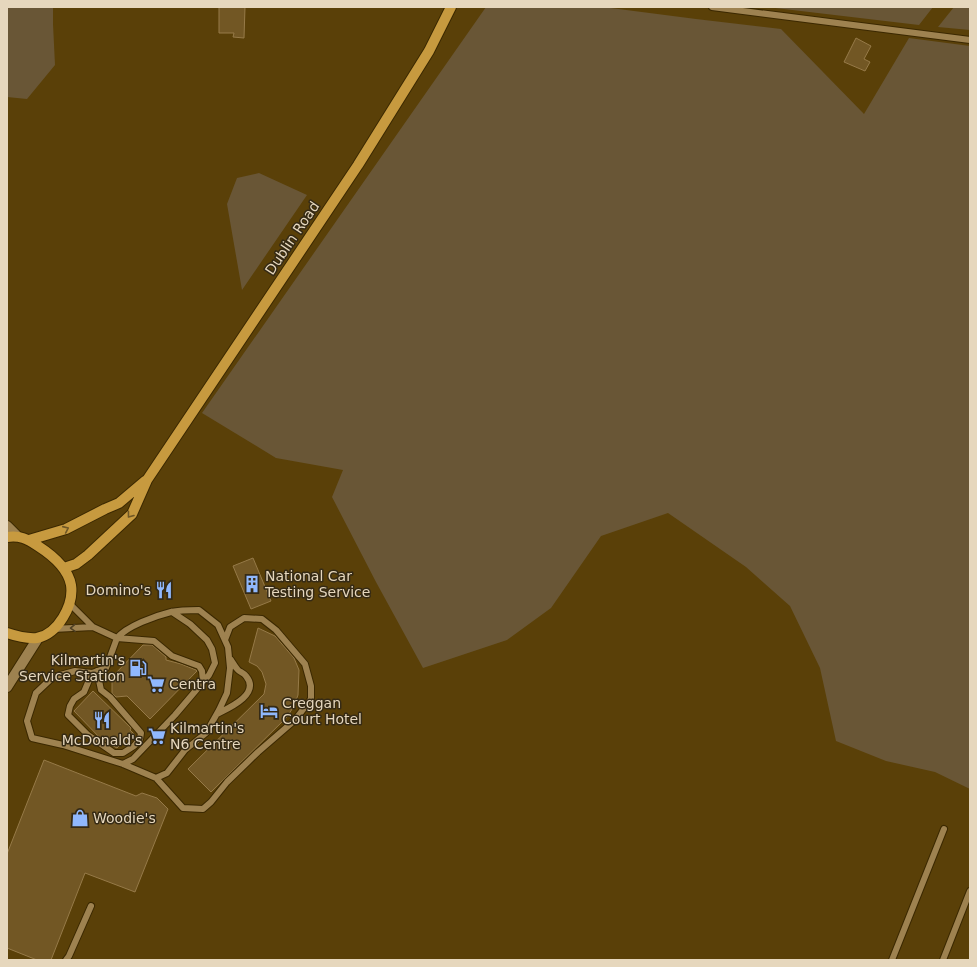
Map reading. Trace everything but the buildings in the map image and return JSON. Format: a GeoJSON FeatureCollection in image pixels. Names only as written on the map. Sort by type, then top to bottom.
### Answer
{"type":"FeatureCollection","features":[{"type":"Feature","properties":{"kind":"main road","name":"Dublin Road"},"geometry":{"type":"LineString","coordinates":[[64,568],[76,564],[88,555],[132,514],[147,480],[358,166],[429,51],[451,7]]}},
{"type":"Feature","properties":{"kind":"main road","name":"Dublin Road"},"geometry":{"type":"LineString","coordinates":[[29,540],[66,529],[105,510],[118,503],[147,480]]}},
{"type":"Feature","properties":{"kind":"main road"},"geometry":{"type":"LineString","coordinates":[[7,526],[11,536],[29,540],[44,550],[64,568],[70,584],[70,604],[64,615],[50,632],[38,638],[25,638],[7,633]]}},
{"type":"Feature","properties":{"kind":"main road"},"geometry":{"type":"LineString","coordinates":[[7,687],[38,638]]}},
{"type":"Feature","properties":{"kind":"lane"},"geometry":{"type":"LineString","coordinates":[[712,7],[970,40]]}},
{"type":"Feature","properties":{"kind":"lane"},"geometry":{"type":"LineString","coordinates":[[70,604],[94,628],[117,638],[154,641],[172,656],[200,666],[204,682]]}},
{"type":"Feature","properties":{"kind":"lane"},"geometry":{"type":"LineString","coordinates":[[156,778],[167,773],[185,750],[206,733],[227,693],[230,668],[228,647],[218,626],[199,610],[172,612],[142,622],[122,632],[117,638],[106,668],[94,672],[75,671],[53,678],[36,693],[27,721],[32,738],[63,745],[123,764],[156,778],[183,808],[202,809],[211,802],[227,782],[258,752],[295,720],[311,699],[311,686],[305,664],[276,630],[262,619],[244,618],[230,627],[225,640]]}},
{"type":"Feature","properties":{"kind":"lane"},"geometry":{"type":"LineString","coordinates":[[123,764],[133,759],[175,715],[204,682],[215,663],[212,649],[207,640],[190,624],[172,612]]}},
{"type":"Feature","properties":{"kind":"lane"},"geometry":{"type":"LineString","coordinates":[[52,629],[94,628]]}},
{"type":"Feature","properties":{"kind":"lane"},"geometry":{"type":"LineString","coordinates":[[217,714],[241,700],[248,694],[250,685],[246,676],[238,670],[230,659]]}},
{"type":"Feature","properties":{"kind":"lane"},"geometry":{"type":"LineString","coordinates":[[94,672],[101,690],[110,697],[141,733],[140,738],[134,746],[123,753],[114,753],[98,742],[88,735],[68,715],[70,706],[74,699],[84,692],[94,672]]}},
{"type":"Feature","properties":{"kind":"lane"},"geometry":{"type":"LineString","coordinates":[[892,960],[944,829]]}},
{"type":"Feature","properties":{"kind":"lane"},"geometry":{"type":"LineString","coordinates":[[943,960],[970,890]]}},
{"type":"Feature","properties":{"kind":"lane"},"geometry":{"type":"LineString","coordinates":[[66,960],[91,906]]}},
{"type":"Feature","properties":{"kind":"shaded area"},"geometry":{"type":"Polygon","coordinates":[[[7,7],[53,7],[55,65],[27,99],[7,97],[7,7]]]}},
{"type":"Feature","properties":{"kind":"shaded area"},"geometry":{"type":"Polygon","coordinates":[[[486,7],[603,7],[781,29],[864,114],[909,38],[970,46],[970,789],[935,772],[886,761],[836,741],[820,668],[790,606],[746,567],[668,513],[601,536],[551,608],[507,640],[423,668],[332,497],[343,470],[276,458],[202,413],[486,7]]]}},
{"type":"Feature","properties":{"kind":"shaded area"},"geometry":{"type":"Polygon","coordinates":[[[767,7],[933,7],[919,25],[767,7]]]}},
{"type":"Feature","properties":{"kind":"shaded area"},"geometry":{"type":"Polygon","coordinates":[[[954,7],[970,7],[970,30],[938,27],[954,7]]]}},
{"type":"Feature","properties":{"kind":"shaded area"},"geometry":{"type":"Polygon","coordinates":[[[259,173],[307,195],[242,290],[227,204],[237,178],[259,173]]]}},
{"type":"Feature","properties":{"kind":"place","name":"National Car Testing Service"},"geometry":{"type":"Point","coordinates":[252,584]}},
{"type":"Feature","properties":{"kind":"place","name":"Domino's"},"geometry":{"type":"Point","coordinates":[164,590]}},
{"type":"Feature","properties":{"kind":"place","name":"Kilmartin's Service Station"},"geometry":{"type":"Point","coordinates":[138,668]}},
{"type":"Feature","properties":{"kind":"place","name":"Centra"},"geometry":{"type":"Point","coordinates":[156,684]}},
{"type":"Feature","properties":{"kind":"place","name":"Creggan Court Hotel"},"geometry":{"type":"Point","coordinates":[269,711]}},
{"type":"Feature","properties":{"kind":"place","name":"McDonald's"},"geometry":{"type":"Point","coordinates":[102,720]}},
{"type":"Feature","properties":{"kind":"place","name":"Kilmartin's N6 Centre"},"geometry":{"type":"Point","coordinates":[157,736]}},
{"type":"Feature","properties":{"kind":"place","name":"Woodie's"},"geometry":{"type":"Point","coordinates":[80,818]}}]}
